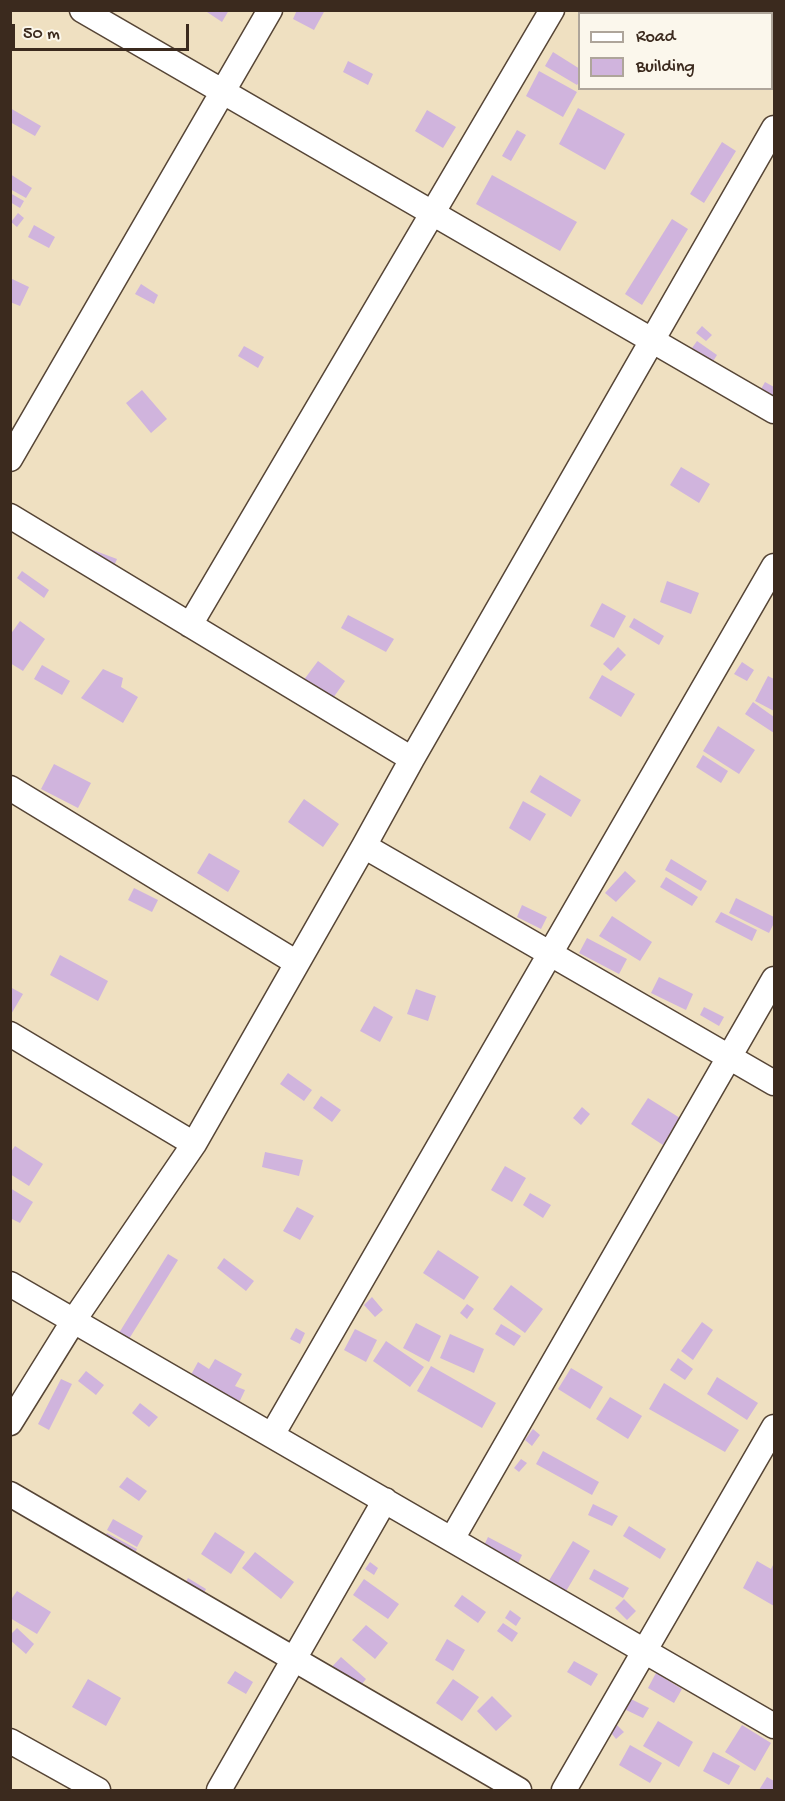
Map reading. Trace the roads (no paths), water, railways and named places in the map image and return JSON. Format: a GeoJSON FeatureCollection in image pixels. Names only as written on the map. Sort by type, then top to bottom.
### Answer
{"type":"FeatureCollection","features":[{"type":"Feature","properties":{"kind":"street"},"geometry":{"type":"LineString","coordinates":[[82,10],[774,411]]}},
{"type":"Feature","properties":{"kind":"street"},"geometry":{"type":"LineString","coordinates":[[10,459],[270,10]]}},
{"type":"Feature","properties":{"kind":"street"},"geometry":{"type":"LineString","coordinates":[[190,625],[552,10]]}},
{"type":"Feature","properties":{"kind":"street"},"geometry":{"type":"LineString","coordinates":[[10,1423],[74,1320],[194,1144],[774,128]]}},
{"type":"Feature","properties":{"kind":"street"},"geometry":{"type":"LineString","coordinates":[[10,516],[412,759]]}},
{"type":"Feature","properties":{"kind":"street"},"geometry":{"type":"LineString","coordinates":[[272,1435],[774,566]]}},
{"type":"Feature","properties":{"kind":"street"},"geometry":{"type":"LineString","coordinates":[[10,788],[297,963]]}},
{"type":"Feature","properties":{"kind":"street"},"geometry":{"type":"LineString","coordinates":[[364,846],[774,1083]]}},
{"type":"Feature","properties":{"kind":"street"},"geometry":{"type":"LineString","coordinates":[[452,1539],[774,979]]}},
{"type":"Feature","properties":{"kind":"street"},"geometry":{"type":"LineString","coordinates":[[10,1034],[194,1144]]}},
{"type":"Feature","properties":{"kind":"street"},"geometry":{"type":"LineString","coordinates":[[10,1284],[774,1726]]}},
{"type":"Feature","properties":{"kind":"street"},"geometry":{"type":"LineString","coordinates":[[564,1791],[774,1427]]}},
{"type":"Feature","properties":{"kind":"street"},"geometry":{"type":"LineString","coordinates":[[10,1494],[519,1791]]}},
{"type":"Feature","properties":{"kind":"street"},"geometry":{"type":"LineString","coordinates":[[219,1791],[385,1500]]}},
{"type":"Feature","properties":{"kind":"street"},"geometry":{"type":"LineString","coordinates":[[10,1741],[98,1791]]}}]}
